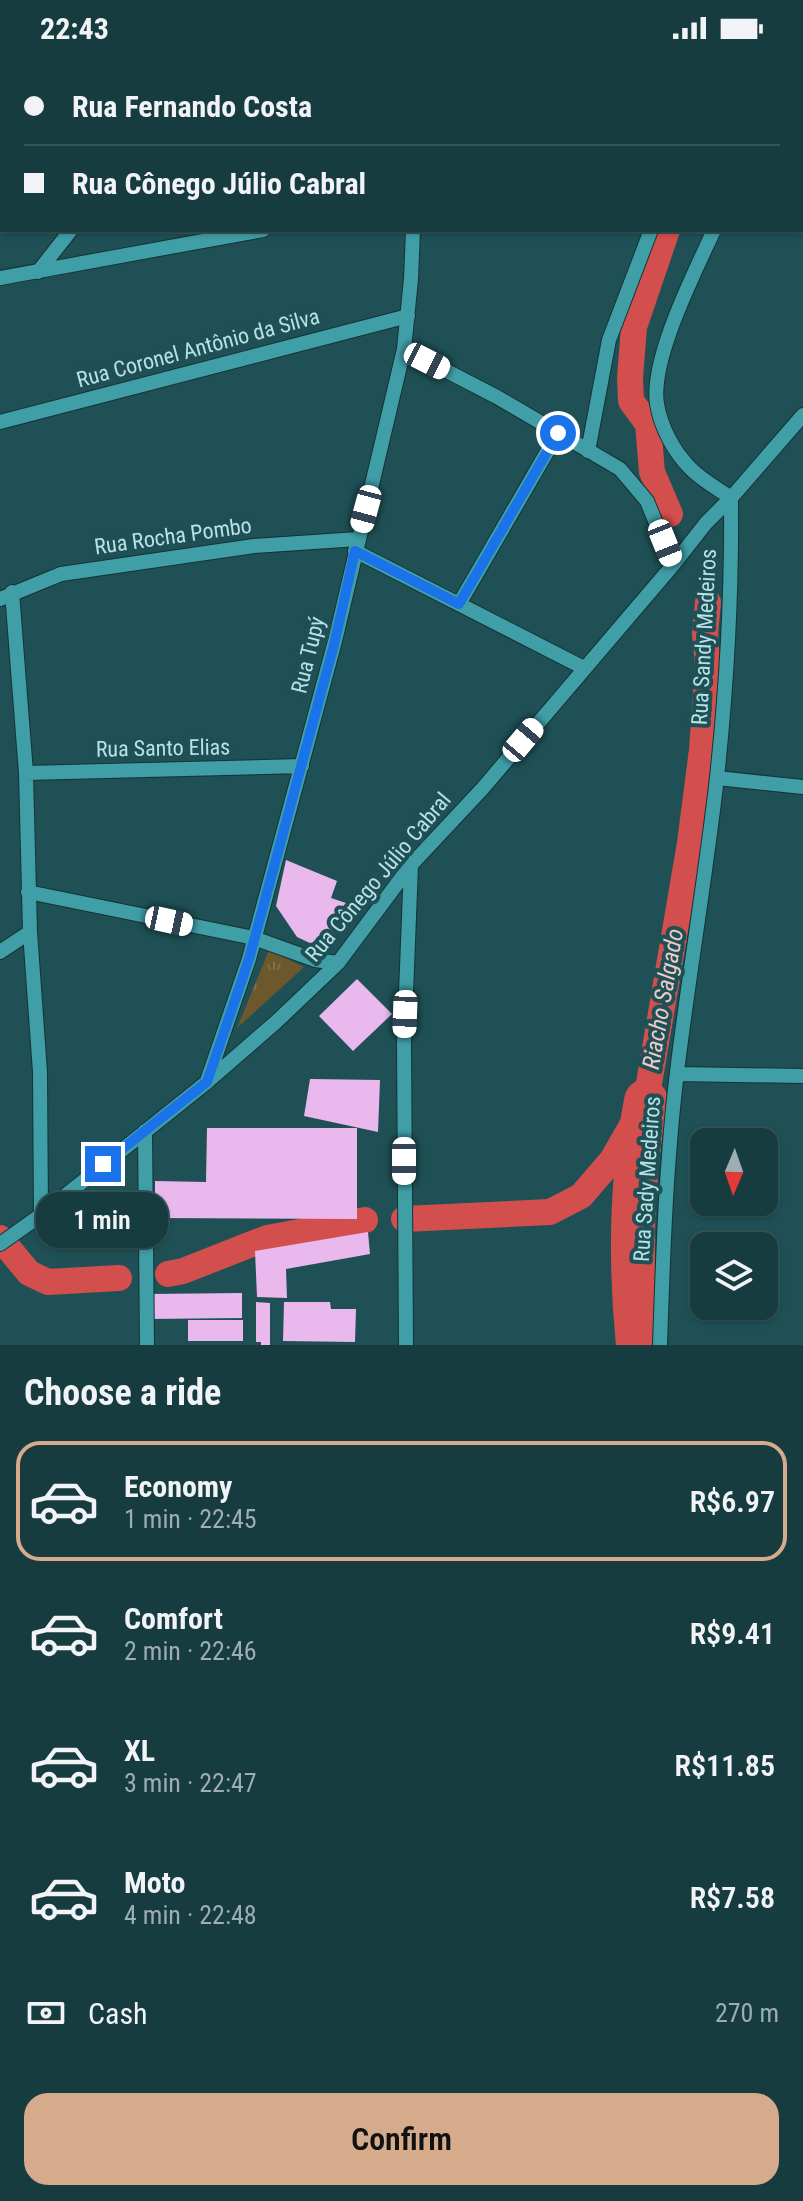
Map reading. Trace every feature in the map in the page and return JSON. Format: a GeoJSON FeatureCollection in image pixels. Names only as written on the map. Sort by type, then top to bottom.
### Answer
{"type":"FeatureCollection","features":[{"type":"Feature","properties":{"kind":"street"},"geometry":{"type":"LineString","coordinates":[[38,272],[69,232]]}},
{"type":"Feature","properties":{"kind":"street"},"geometry":{"type":"LineString","coordinates":[[0,278],[252,232]]}},
{"type":"Feature","properties":{"kind":"street","name":"Rua Tupý"},"geometry":{"type":"LineString","coordinates":[[207,1082],[249,959],[335,641],[404,349],[413,232]]}},
{"type":"Feature","properties":{"kind":"street"},"geometry":{"type":"LineString","coordinates":[[588,451],[609,340],[650,232]]}},
{"type":"Feature","properties":{"kind":"street"},"geometry":{"type":"LineString","coordinates":[[713,232],[677,315],[660,365],[657,403],[667,437],[691,469],[731,498]]}},
{"type":"Feature","properties":{"kind":"street","name":"Rua Coronel Antônio da Silva"},"geometry":{"type":"LineString","coordinates":[[0,422],[408,316]]}},
{"type":"Feature","properties":{"kind":"street"},"geometry":{"type":"LineString","coordinates":[[404,349],[497,397],[620,469],[647,501],[675,562]]}},
{"type":"Feature","properties":{"kind":"street","name":"Rua Cônego Júlio Cabral"},"geometry":{"type":"LineString","coordinates":[[0,1244],[41,1215],[207,1082],[338,963],[411,865],[483,788],[706,523],[803,415]]}},
{"type":"Feature","properties":{"kind":"street"},"geometry":{"type":"LineString","coordinates":[[459,604],[558,433]]}},
{"type":"Feature","properties":{"kind":"street","name":"Rua Sandy Medeiros"},"geometry":{"type":"LineString","coordinates":[[717,778],[725,697],[731,498]]}},
{"type":"Feature","properties":{"kind":"street"},"geometry":{"type":"LineString","coordinates":[[356,545],[459,604],[584,668]]}},
{"type":"Feature","properties":{"kind":"street","name":"Rua Rocha Pombo"},"geometry":{"type":"LineString","coordinates":[[6,596],[61,574],[114,566],[254,546],[356,545]]}},
{"type":"Feature","properties":{"kind":"street"},"geometry":{"type":"LineString","coordinates":[[6,596],[26,773],[28,892],[40,1072],[41,1215]]}},
{"type":"Feature","properties":{"kind":"street","name":"Rua Santo Elias"},"geometry":{"type":"LineString","coordinates":[[26,773],[302,766]]}},
{"type":"Feature","properties":{"kind":"street"},"geometry":{"type":"LineString","coordinates":[[717,778],[803,787]]}},
{"type":"Feature","properties":{"kind":"street","name":"Rua Sady Medeiros"},"geometry":{"type":"LineString","coordinates":[[660,1345],[664,1219],[677,1074],[717,778]]}},
{"type":"Feature","properties":{"kind":"street"},"geometry":{"type":"LineString","coordinates":[[406,1345],[404,1060],[411,865]]}},
{"type":"Feature","properties":{"kind":"street"},"geometry":{"type":"LineString","coordinates":[[28,892],[254,938],[315,960],[338,963]]}},
{"type":"Feature","properties":{"kind":"street"},"geometry":{"type":"LineString","coordinates":[[0,952],[30,932]]}},
{"type":"Feature","properties":{"kind":"street"},"geometry":{"type":"LineString","coordinates":[[677,1074],[803,1076]]}},
{"type":"Feature","properties":{"kind":"street"},"geometry":{"type":"LineString","coordinates":[[145,1131],[147,1345]]}},
{"type":"Feature","properties":{"kind":"green space"},"geometry":{"type":"Polygon","coordinates":[[[269,950],[304,967],[237,1028],[269,950]]]}},
{"type":"Feature","properties":{"kind":"building"},"geometry":{"type":"Polygon","coordinates":[[[286,860],[337,881],[331,898],[358,907],[325,945],[312,944],[297,937],[276,906],[286,860]]]}},
{"type":"Feature","properties":{"kind":"building"},"geometry":{"type":"Polygon","coordinates":[[[357,979],[392,1014],[353,1051],[319,1016],[357,979]]]}},
{"type":"Feature","properties":{"kind":"building"},"geometry":{"type":"Polygon","coordinates":[[[310,1079],[380,1080],[378,1132],[304,1116],[310,1079]]]}},
{"type":"Feature","properties":{"kind":"building"},"geometry":{"type":"Polygon","coordinates":[[[207,1128],[357,1128],[357,1219],[155,1218],[155,1181],[206,1182],[207,1128]]]}},
{"type":"Feature","properties":{"kind":"building"},"geometry":{"type":"Polygon","coordinates":[[[368,1232],[370,1254],[286,1269],[287,1298],[257,1297],[255,1251],[368,1232]]]}},
{"type":"Feature","properties":{"kind":"building"},"geometry":{"type":"Polygon","coordinates":[[[242,1293],[242,1318],[149,1319],[148,1294],[242,1293]]]}},
{"type":"Feature","properties":{"kind":"building"},"geometry":{"type":"Polygon","coordinates":[[[256,1302],[270,1303],[270,1345],[256,1342],[256,1302]]]}},
{"type":"Feature","properties":{"kind":"building"},"geometry":{"type":"Polygon","coordinates":[[[284,1302],[330,1302],[331,1309],[356,1309],[355,1342],[283,1341],[284,1302]]]}},
{"type":"Feature","properties":{"kind":"building"},"geometry":{"type":"Polygon","coordinates":[[[188,1320],[243,1320],[243,1341],[188,1341],[188,1320]]]}},
{"type":"Feature","properties":{"kind":"waterway","name":"Riacho Salgado"},"geometry":{"type":"LineString","coordinates":[[666,232],[634,327],[630,378],[631,401],[648,424],[652,472],[670,514]]}},
{"type":"Feature","properties":{"kind":"waterway","name":"Riacho Salgado"},"geometry":{"type":"LineString","coordinates":[[404,1219],[550,1212],[581,1196],[612,1160],[646,1101],[690,843],[702,750],[708,666],[705,634],[708,602]]}},
{"type":"Feature","properties":{"kind":"waterway"},"geometry":{"type":"LineString","coordinates":[[638,1345],[633,1223],[637,1161],[646,1101]]}},
{"type":"Feature","properties":{"kind":"waterway","name":"Riacho Salgado"},"geometry":{"type":"LineString","coordinates":[[168,1274],[267,1238],[365,1220]]}},
{"type":"Feature","properties":{"kind":"waterway","name":"Riacho Salgado"},"geometry":{"type":"LineString","coordinates":[[0,1238],[29,1273],[48,1282],[119,1278]]}},
{"type":"Feature","properties":{"kind":"route"},"geometry":{"type":"LineString","coordinates":[[103,1164],[207,1082],[249,959],[335,641],[355,551],[459,604],[558,433]]}}]}
